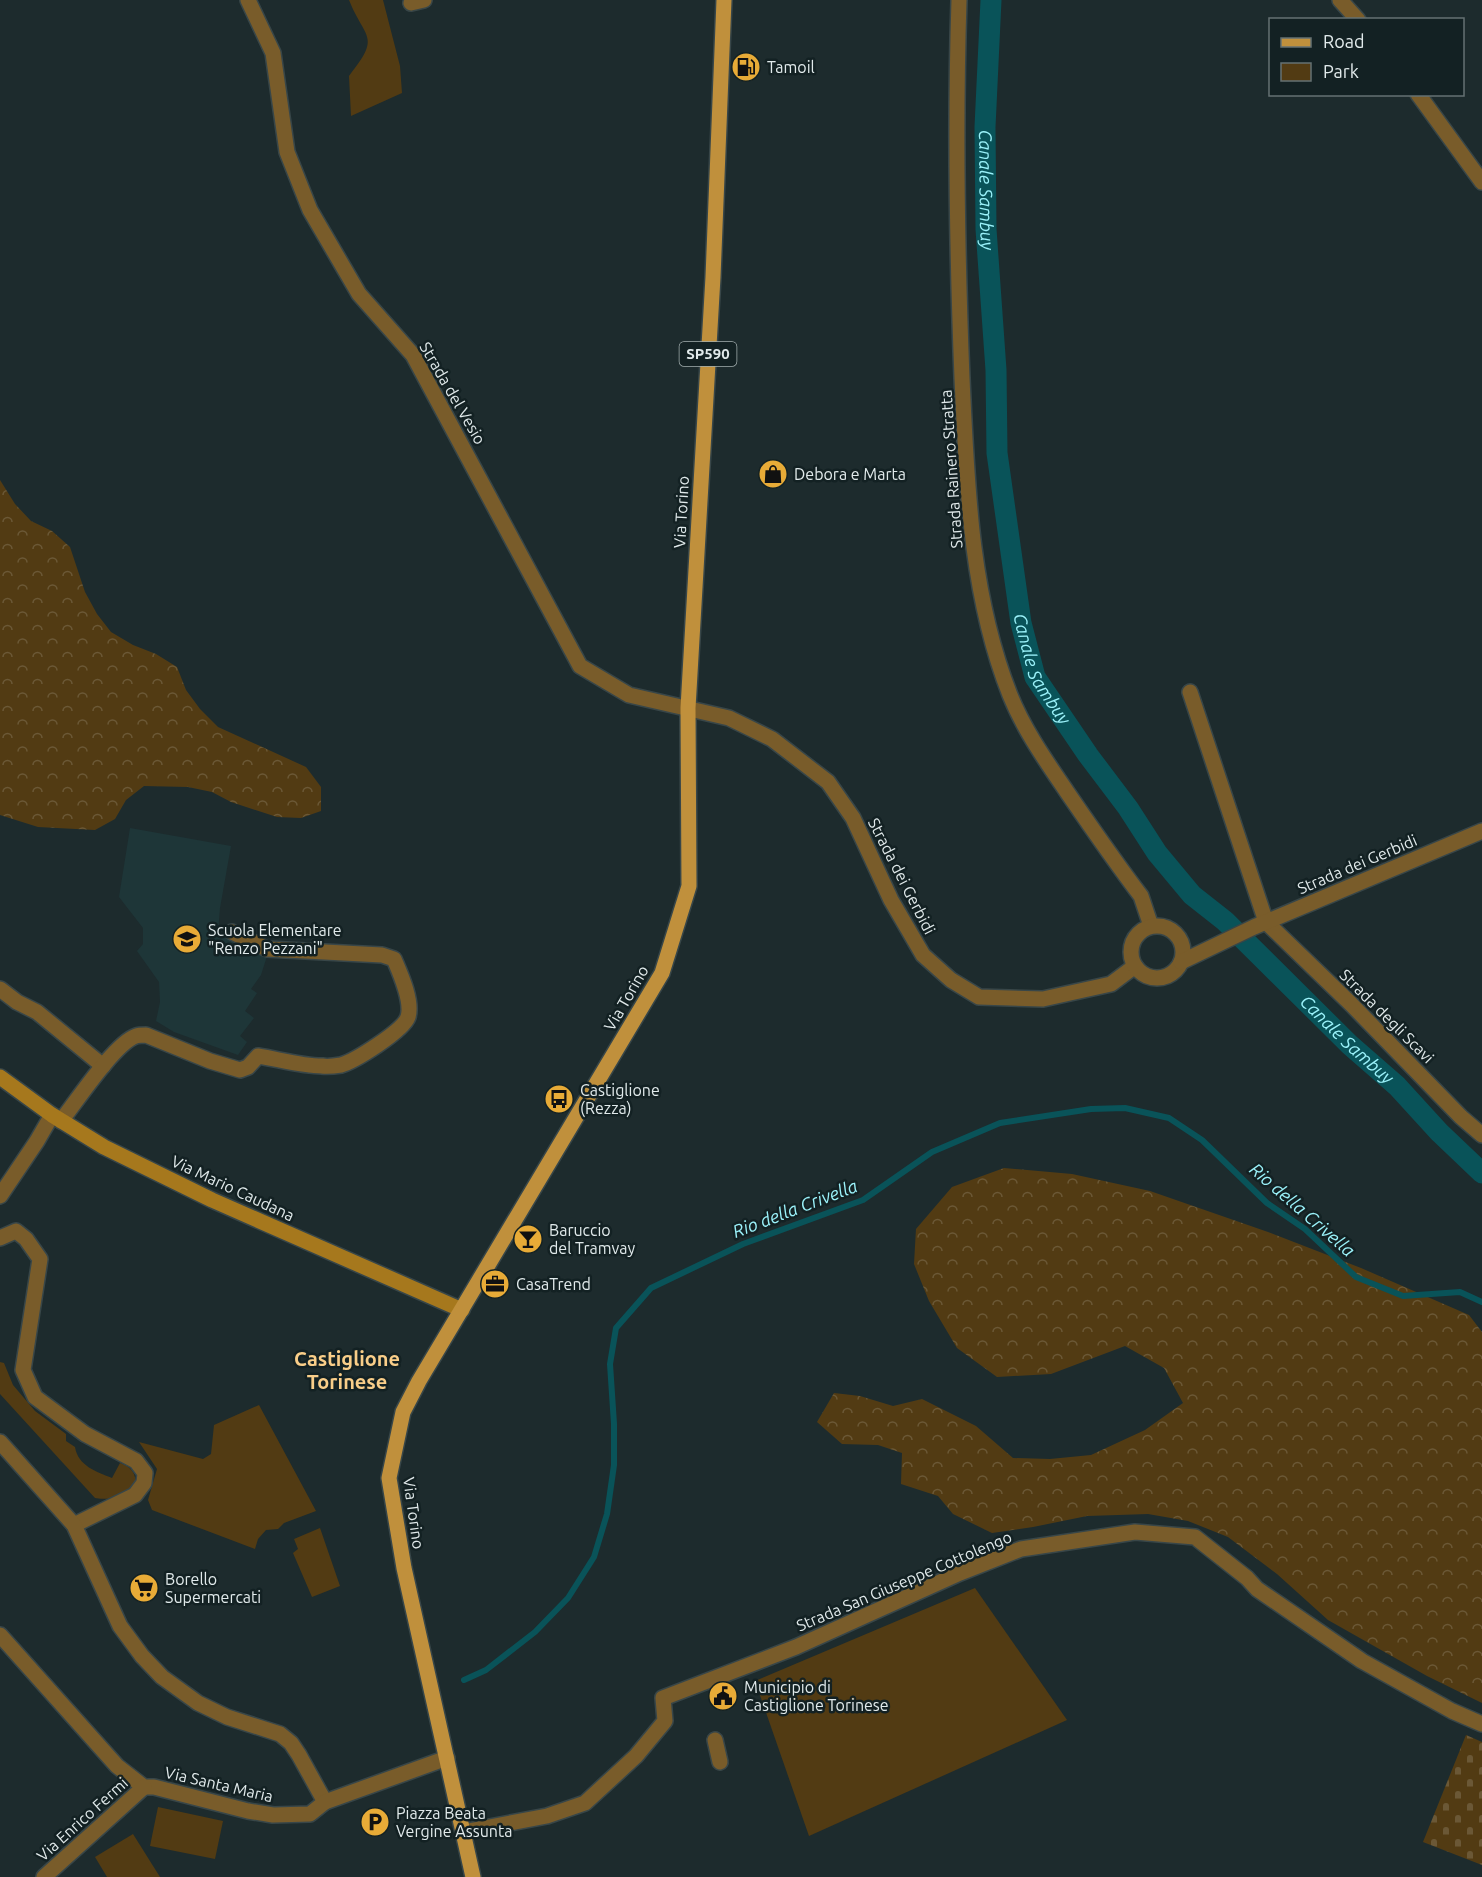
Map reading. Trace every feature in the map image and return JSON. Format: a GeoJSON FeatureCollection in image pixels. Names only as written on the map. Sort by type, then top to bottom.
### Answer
{"type":"FeatureCollection","features":[{"type":"Feature","properties":{"kind":"main road","name":"Via Torino"},"geometry":{"type":"LineString","coordinates":[[473,1877],[404,1568],[389,1478],[403,1412],[419,1381],[662,973],[689,886],[688,708],[713,277],[724,0]]}},
{"type":"Feature","properties":{"kind":"main road","name":"Via Mario Caudana"},"geometry":{"type":"LineString","coordinates":[[0,1077],[56,1118],[104,1147],[212,1200],[462,1310]]}},
{"type":"Feature","properties":{"kind":"street","name":"Strada del Vesio"},"geometry":{"type":"LineString","coordinates":[[248,0],[273,52],[287,152],[310,210],[359,294],[413,355],[580,666],[628,695],[688,708]]}},
{"type":"Feature","properties":{"kind":"street","name":"Strada Rainero Stratta"},"geometry":{"type":"LineString","coordinates":[[959,0],[959,302],[967,495],[987,625],[1010,694],[1029,736],[1141,896],[1151,927]]}},
{"type":"Feature","properties":{"kind":"street"},"geometry":{"type":"LineString","coordinates":[[1340,0],[1356,18]]}},
{"type":"Feature","properties":{"kind":"street"},"geometry":{"type":"LineString","coordinates":[[1419,96],[1482,182]]}},
{"type":"Feature","properties":{"kind":"street"},"geometry":{"type":"LineString","coordinates":[[1190,692],[1260,925]]}},
{"type":"Feature","properties":{"kind":"street","name":"Strada dei Gerbidi"},"geometry":{"type":"LineString","coordinates":[[688,708],[729,718],[772,739],[828,782],[853,818],[891,900],[923,955],[951,980],[979,997],[1043,999],[1112,984],[1135,966]]}},
{"type":"Feature","properties":{"kind":"street","name":"Strada dei Gerbidi"},"geometry":{"type":"LineString","coordinates":[[1181,962],[1260,925],[1482,831]]}},
{"type":"Feature","properties":{"kind":"street","name":"Strada degli Scavi"},"geometry":{"type":"LineString","coordinates":[[1260,925],[1351,1004],[1461,1117],[1482,1135]]}},
{"type":"Feature","properties":{"kind":"street"},"geometry":{"type":"LineString","coordinates":[[1160,926],[1174,932],[1183,946],[1181,962],[1170,974],[1163,977],[1147,976],[1135,966],[1132,958],[1133,942],[1144,929],[1160,926]]}},
{"type":"Feature","properties":{"kind":"street"},"geometry":{"type":"LineString","coordinates":[[0,1196],[37,1141],[56,1118],[124,1044],[135,1036],[146,1035],[210,1061],[240,1070],[248,1067],[258,1056],[321,1066],[341,1065],[373,1048],[401,1028],[408,1017],[409,1008],[404,981],[394,959],[382,955],[267,949],[232,932]]}},
{"type":"Feature","properties":{"kind":"street"},"geometry":{"type":"LineString","coordinates":[[0,989],[17,1002],[37,1012],[103,1066]]}},
{"type":"Feature","properties":{"kind":"street"},"geometry":{"type":"LineString","coordinates":[[0,1238],[16,1231],[26,1239],[40,1259],[22,1370],[36,1397],[86,1434],[136,1461],[145,1473],[144,1483],[135,1495],[74,1525]]}},
{"type":"Feature","properties":{"kind":"street"},"geometry":{"type":"LineString","coordinates":[[0,1442],[74,1525],[120,1626],[142,1656],[162,1677],[198,1703],[227,1717],[280,1734],[299,1755],[325,1802]]}},
{"type":"Feature","properties":{"kind":"street","name":"Strada San Giuseppe Cottolengo"},"geometry":{"type":"LineString","coordinates":[[463,1832],[547,1816],[585,1803],[636,1756],[665,1721],[663,1698],[796,1647],[960,1573],[1021,1549],[1135,1532],[1195,1537],[1247,1578],[1257,1589],[1362,1661],[1452,1711],[1482,1724]]}},
{"type":"Feature","properties":{"kind":"street","name":"Via Santa Maria"},"geometry":{"type":"LineString","coordinates":[[0,1635],[117,1766],[144,1787],[248,1811],[273,1815],[310,1814],[325,1802],[447,1758]]}},
{"type":"Feature","properties":{"kind":"street"},"geometry":{"type":"LineString","coordinates":[[715,1740],[720,1762]]}},
{"type":"Feature","properties":{"kind":"street","name":"Via Enrico Fermi"},"geometry":{"type":"LineString","coordinates":[[44,1877],[144,1787]]}},
{"type":"Feature","properties":{"kind":"shaded area","name":"Scuola Elementare \"Renzo Pezzani\""},"geometry":{"type":"Polygon","coordinates":[[[130,828],[231,846],[218,933],[268,953],[261,975],[251,989],[257,993],[245,1011],[254,1018],[240,1036],[247,1042],[238,1055],[174,1032],[156,1021],[160,1002],[159,982],[137,951],[143,944],[143,928],[119,897],[130,828]]]}},
{"type":"Feature","properties":{"kind":"green space"},"geometry":{"type":"Polygon","coordinates":[[[349,0],[383,0],[400,66],[402,93],[351,116],[349,76],[359,63],[368,44],[365,31],[349,0]]]}},
{"type":"Feature","properties":{"kind":"green space"},"geometry":{"type":"Polygon","coordinates":[[[0,480],[15,504],[31,521],[52,531],[70,547],[85,592],[97,614],[111,632],[177,667],[186,690],[200,709],[218,727],[306,767],[321,787],[321,811],[301,818],[277,817],[231,802],[212,792],[188,787],[144,786],[126,800],[115,819],[95,830],[38,827],[0,815],[0,480]]]}},
{"type":"Feature","properties":{"kind":"green space"},"geometry":{"type":"Polygon","coordinates":[[[1004,1168],[1072,1174],[1150,1191],[1268,1232],[1361,1268],[1469,1315],[1482,1332],[1482,1703],[1427,1676],[1328,1620],[1277,1574],[1228,1537],[1188,1521],[1148,1514],[1087,1516],[992,1533],[953,1514],[938,1496],[901,1484],[902,1453],[878,1445],[842,1444],[817,1422],[834,1393],[860,1396],[893,1406],[922,1399],[976,1426],[1013,1458],[1050,1459],[1091,1455],[1145,1430],[1183,1403],[1164,1368],[1125,1346],[1051,1374],[997,1377],[957,1348],[929,1301],[914,1264],[916,1229],[952,1187],[1004,1168]]]}},
{"type":"Feature","properties":{"kind":"green space"},"geometry":{"type":"Polygon","coordinates":[[[0,1362],[4,1363],[13,1385],[35,1411],[66,1434],[66,1441],[75,1447],[84,1464],[112,1478],[120,1463],[125,1465],[134,1475],[135,1484],[132,1489],[125,1495],[117,1497],[95,1498],[0,1394],[0,1362]]]}},
{"type":"Feature","properties":{"kind":"green space"},"geometry":{"type":"Polygon","coordinates":[[[259,1405],[316,1511],[284,1523],[278,1529],[266,1530],[258,1539],[255,1549],[152,1510],[148,1500],[157,1469],[139,1442],[203,1459],[211,1454],[214,1425],[259,1405]]]}},
{"type":"Feature","properties":{"kind":"green space"},"geometry":{"type":"Polygon","coordinates":[[[320,1528],[340,1586],[312,1597],[293,1553],[298,1549],[294,1539],[320,1528]]]}},
{"type":"Feature","properties":{"kind":"green space"},"geometry":{"type":"Polygon","coordinates":[[[975,1588],[1067,1720],[809,1836],[755,1681],[975,1588]]]}},
{"type":"Feature","properties":{"kind":"green space"},"geometry":{"type":"Polygon","coordinates":[[[1466,1735],[1482,1742],[1482,1865],[1423,1842],[1466,1735]]]}},
{"type":"Feature","properties":{"kind":"green space"},"geometry":{"type":"Polygon","coordinates":[[[158,1807],[223,1821],[215,1859],[150,1846],[158,1807]]]}},
{"type":"Feature","properties":{"kind":"green space"},"geometry":{"type":"Polygon","coordinates":[[[133,1834],[160,1877],[107,1877],[95,1857],[133,1834]]]}},
{"type":"Feature","properties":{"kind":"waterway","name":"Canale Sambuy"},"geometry":{"type":"LineString","coordinates":[[991,0],[985,127],[986,229],[996,370],[997,453],[1021,623],[1035,677],[1088,755],[1128,808],[1157,853],[1192,895],[1225,921],[1350,1045],[1397,1086],[1439,1132],[1482,1173]]}},
{"type":"Feature","properties":{"kind":"waterway","name":"Rio della Crivella"},"geometry":{"type":"LineString","coordinates":[[464,1680],[486,1670],[535,1632],[568,1598],[594,1557],[607,1514],[614,1465],[610,1364],[616,1328],[651,1288],[743,1244],[863,1200],[932,1152],[1000,1123],[1091,1109],[1125,1108],[1169,1118],[1202,1140],[1267,1203],[1305,1229],[1356,1277],[1403,1296],[1460,1292],[1482,1302]]}},
{"type":"Feature","properties":{"kind":"place","name":"Tamoil"},"geometry":{"type":"Point","coordinates":[746,67]}},
{"type":"Feature","properties":{"kind":"place","name":"Debora e Marta"},"geometry":{"type":"Point","coordinates":[773,474]}},
{"type":"Feature","properties":{"kind":"place","name":"Scuola Elementare \"Renzo Pezzani\""},"geometry":{"type":"Point","coordinates":[187,939]}},
{"type":"Feature","properties":{"kind":"place","name":"Castiglione (Rezza)"},"geometry":{"type":"Point","coordinates":[559,1099]}},
{"type":"Feature","properties":{"kind":"place","name":"Baruccio del Tramvay"},"geometry":{"type":"Point","coordinates":[528,1239]}},
{"type":"Feature","properties":{"kind":"place","name":"CasaTrend"},"geometry":{"type":"Point","coordinates":[495,1284]}},
{"type":"Feature","properties":{"kind":"place","name":"Borello Supermercati"},"geometry":{"type":"Point","coordinates":[144,1588]}},
{"type":"Feature","properties":{"kind":"place","name":"Municipio di Castiglione Torinese"},"geometry":{"type":"Point","coordinates":[723,1696]}},
{"type":"Feature","properties":{"kind":"place","name":"Piazza Beata Vergine Assunta"},"geometry":{"type":"Point","coordinates":[375,1822]}},
{"type":"Feature","properties":{"kind":"district","name":"Castiglione Torinese"},"geometry":{"type":"Point","coordinates":[347,1370]}}]}
